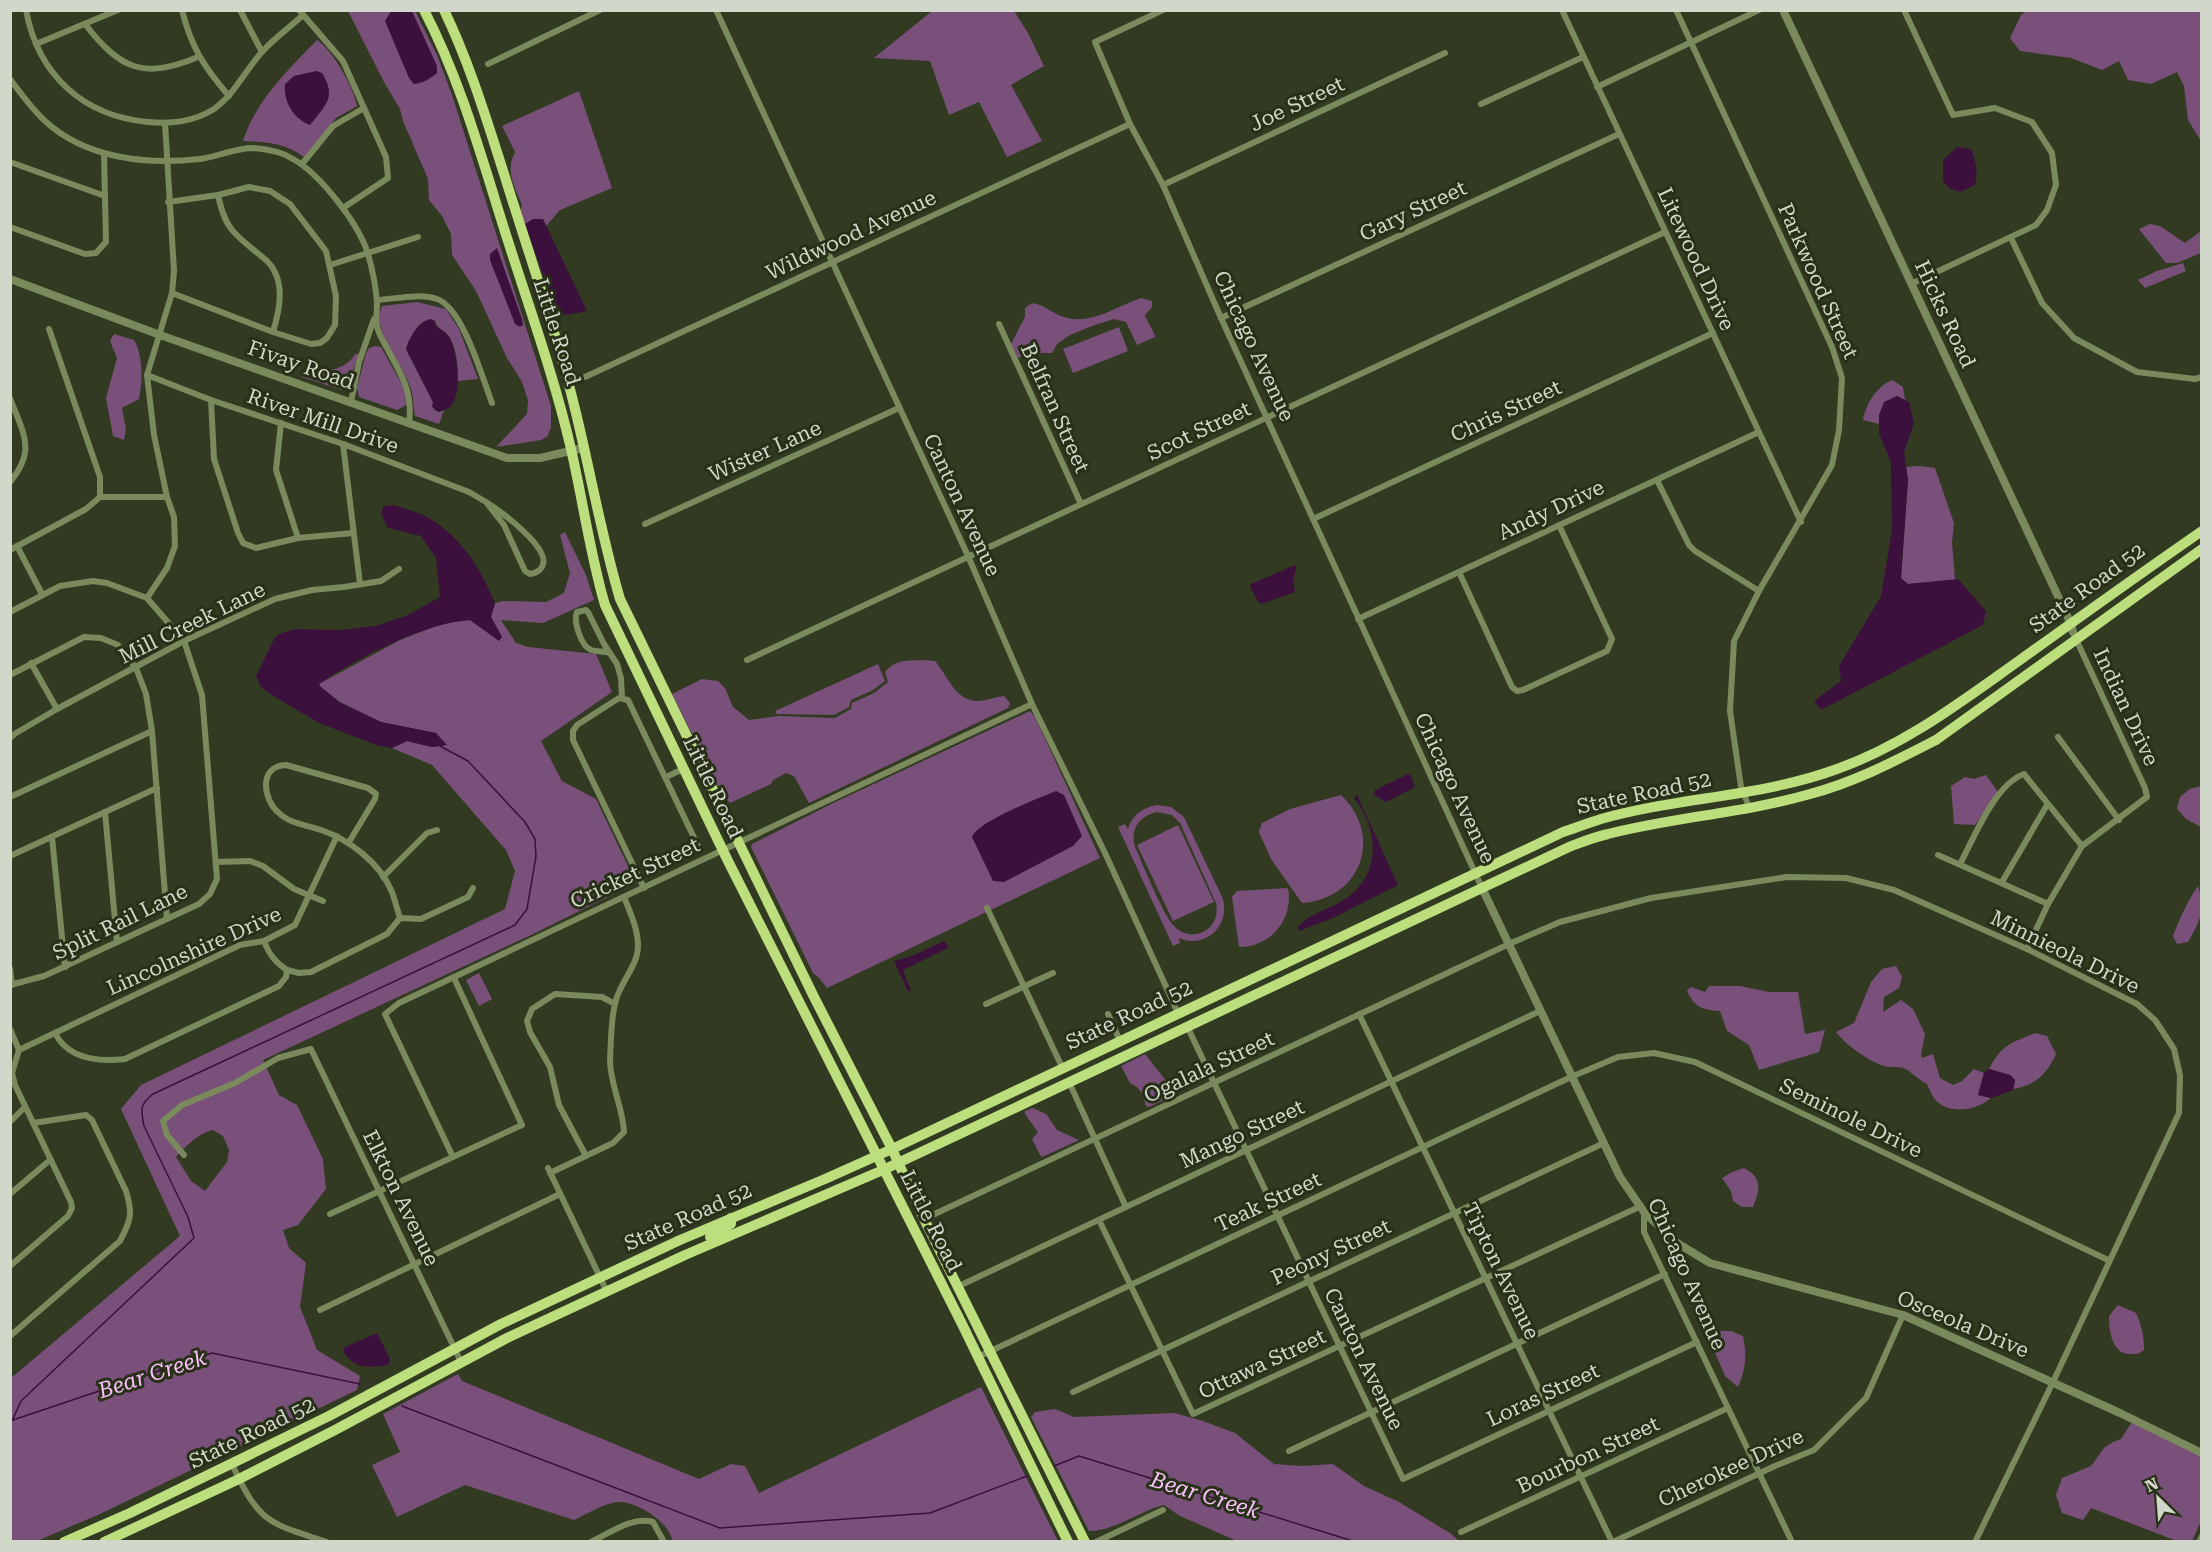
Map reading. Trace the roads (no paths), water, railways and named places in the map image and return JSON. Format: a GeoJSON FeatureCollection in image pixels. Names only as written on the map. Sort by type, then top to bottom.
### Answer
{"type":"FeatureCollection","features":[{"type":"Feature","properties":{"kind":"main road","name":"Little Road"},"geometry":{"type":"LineString","coordinates":[[424,10],[442,45],[463,99],[554,384],[571,450],[593,564],[605,605],[723,851],[978,1357],[1068,1542]]}},
{"type":"Feature","properties":{"kind":"main road","name":"Little Road"},"geometry":{"type":"LineString","coordinates":[[444,10],[457,36],[478,95],[576,412],[608,559],[620,599],[815,999],[896,1156],[924,1219],[1085,1542]]}},
{"type":"Feature","properties":{"kind":"main road","name":"State Road 52"},"geometry":{"type":"LineString","coordinates":[[64,1542],[85,1538],[329,1416],[454,1347],[680,1240],[877,1156],[896,1156],[1014,1108],[1569,847],[1606,834],[1809,795],[1893,763],[1929,743],[2202,531]]}},
{"type":"Feature","properties":{"kind":"main road","name":"State Road 52"},"geometry":{"type":"LineString","coordinates":[[104,1542],[239,1479],[462,1362],[607,1292],[884,1170],[896,1156],[937,1134],[954,1119],[1563,832],[1601,819],[1791,783],[1838,769],[1888,748],[2202,549]]}},
{"type":"Feature","properties":{"kind":"main road"},"geometry":{"type":"LineString","coordinates":[[1922,728],[1929,743]]}},
{"type":"Feature","properties":{"kind":"main road"},"geometry":{"type":"LineString","coordinates":[[1186,1026],[1189,1018],[1194,1014],[1241,990],[1250,980]]}},
{"type":"Feature","properties":{"kind":"main road"},"geometry":{"type":"LineString","coordinates":[[1111,1061],[1150,1035],[1174,1023],[1178,1013]]}},
{"type":"Feature","properties":{"kind":"main road"},"geometry":{"type":"LineString","coordinates":[[1014,1108],[1024,1098],[1054,1080],[1061,1074],[1062,1068],[1083,1075]]}},
{"type":"Feature","properties":{"kind":"main road"},"geometry":{"type":"LineString","coordinates":[[739,1232],[740,1224],[776,1206],[784,1196]]}},
{"type":"Feature","properties":{"kind":"main road"},"geometry":{"type":"LineString","coordinates":[[689,1254],[700,1242],[729,1228],[731,1218]]}},
{"type":"Feature","properties":{"kind":"street"},"geometry":{"type":"LineString","coordinates":[[26,10],[36,44],[58,79],[70,92],[88,105],[118,117],[165,123],[184,123],[204,115],[229,96],[262,52],[301,13],[343,61],[386,157],[388,178],[343,208]]}},
{"type":"Feature","properties":{"kind":"street"},"geometry":{"type":"LineString","coordinates":[[36,44],[118,10]]}},
{"type":"Feature","properties":{"kind":"street"},"geometry":{"type":"LineString","coordinates":[[182,10],[187,32],[198,57],[229,96]]}},
{"type":"Feature","properties":{"kind":"street"},"geometry":{"type":"LineString","coordinates":[[240,10],[262,52]]}},
{"type":"Feature","properties":{"kind":"street"},"geometry":{"type":"LineString","coordinates":[[488,64],[600,10]]}},
{"type":"Feature","properties":{"kind":"street","name":"Canton Avenue"},"geometry":{"type":"LineString","coordinates":[[716,10],[898,408],[969,556],[1032,704],[1105,853],[1178,1013]]}},
{"type":"Feature","properties":{"kind":"street","name":"Chicago Avenue"},"geometry":{"type":"LineString","coordinates":[[1163,10],[1095,42],[1130,124],[1163,185],[1221,318],[1474,873],[1620,1177],[1642,1210],[1644,1232],[1792,1540]]}},
{"type":"Feature","properties":{"kind":"street","name":"Litewood Drive"},"geometry":{"type":"LineString","coordinates":[[1562,10],[1801,522]]}},
{"type":"Feature","properties":{"kind":"street","name":"Parkwood Street"},"geometry":{"type":"LineString","coordinates":[[1676,10],[1832,347],[1842,378],[1839,430],[1832,465],[1734,641],[1730,711],[1743,792],[1749,807]]}},
{"type":"Feature","properties":{"kind":"street"},"geometry":{"type":"LineString","coordinates":[[1597,87],[1759,10]]}},
{"type":"Feature","properties":{"kind":"street","name":"Hicks Road"},"geometry":{"type":"LineString","coordinates":[[1784,10],[2073,632]]}},
{"type":"Feature","properties":{"kind":"street"},"geometry":{"type":"LineString","coordinates":[[1904,10],[1953,115],[1995,108],[2032,122],[2052,153],[2056,185],[2047,210],[2036,225],[1911,284]]}},
{"type":"Feature","properties":{"kind":"street"},"geometry":{"type":"LineString","coordinates":[[85,24],[112,56],[127,64],[156,70],[177,66],[198,57]]}},
{"type":"Feature","properties":{"kind":"street","name":"Joe Street"},"geometry":{"type":"LineString","coordinates":[[1163,185],[1445,53]]}},
{"type":"Feature","properties":{"kind":"street"},"geometry":{"type":"LineString","coordinates":[[1481,104],[1583,57]]}},
{"type":"Feature","properties":{"kind":"street"},"geometry":{"type":"LineString","coordinates":[[10,79],[46,122],[61,134],[104,153],[129,159],[166,162],[203,159],[238,149],[255,148],[290,157],[302,164],[343,208],[368,252],[377,300],[376,310],[372,330],[359,362],[351,402]]}},
{"type":"Feature","properties":{"kind":"street"},"geometry":{"type":"LineString","coordinates":[[302,164],[333,126],[364,108]]}},
{"type":"Feature","properties":{"kind":"street"},"geometry":{"type":"LineString","coordinates":[[147,598],[167,568],[175,546],[174,517],[167,497],[154,435],[147,375],[172,293],[174,271],[168,202],[165,123]]}},
{"type":"Feature","properties":{"kind":"street","name":"Wildwood Avenue"},"geometry":{"type":"LineString","coordinates":[[585,377],[1130,124]]}},
{"type":"Feature","properties":{"kind":"street","name":"Gary Street"},"geometry":{"type":"LineString","coordinates":[[1221,318],[1619,134]]}},
{"type":"Feature","properties":{"kind":"street"},"geometry":{"type":"LineString","coordinates":[[10,227],[85,254],[96,254],[106,243],[104,153]]}},
{"type":"Feature","properties":{"kind":"street"},"geometry":{"type":"LineString","coordinates":[[10,162],[105,196]]}},
{"type":"Feature","properties":{"kind":"street"},"geometry":{"type":"LineString","coordinates":[[168,202],[218,195],[249,187],[270,191],[290,204],[326,251],[336,311],[335,325],[331,334],[320,343],[311,344],[273,332],[172,293]]}},
{"type":"Feature","properties":{"kind":"street"},"geometry":{"type":"LineString","coordinates":[[218,195],[225,220],[232,231],[269,264],[277,276],[280,311],[273,332]]}},
{"type":"Feature","properties":{"kind":"street","name":"Scot Street"},"geometry":{"type":"LineString","coordinates":[[747,660],[1665,232]]}},
{"type":"Feature","properties":{"kind":"street"},"geometry":{"type":"LineString","coordinates":[[330,265],[418,237]]}},
{"type":"Feature","properties":{"kind":"street"},"geometry":{"type":"LineString","coordinates":[[2011,238],[2042,303],[2074,338],[2138,372],[2195,379],[2202,377]]}},
{"type":"Feature","properties":{"kind":"street","name":"Fivay Road"},"geometry":{"type":"LineString","coordinates":[[10,279],[160,335],[507,458],[540,458],[583,448]]}},
{"type":"Feature","properties":{"kind":"street"},"geometry":{"type":"LineString","coordinates":[[377,300],[424,297],[447,304],[459,319],[492,403]]}},
{"type":"Feature","properties":{"kind":"street"},"geometry":{"type":"LineString","coordinates":[[376,310],[378,331],[407,386],[411,405],[409,423]]}},
{"type":"Feature","properties":{"kind":"street","name":"Belfran Street"},"geometry":{"type":"LineString","coordinates":[[999,324],[1081,504]]}},
{"type":"Feature","properties":{"kind":"street"},"geometry":{"type":"LineString","coordinates":[[49,329],[97,469],[100,496]]}},
{"type":"Feature","properties":{"kind":"street","name":"Chris Street"},"geometry":{"type":"LineString","coordinates":[[1313,519],[1713,333]]}},
{"type":"Feature","properties":{"kind":"street","name":"River Mill Drive"},"geometry":{"type":"LineString","coordinates":[[147,375],[211,400],[343,444],[469,492],[486,502],[511,519],[535,544],[544,560],[539,570],[530,574],[522,567],[504,525],[486,502]]}},
{"type":"Feature","properties":{"kind":"street"},"geometry":{"type":"LineString","coordinates":[[10,398],[25,438],[27,455],[10,482]]}},
{"type":"Feature","properties":{"kind":"street"},"geometry":{"type":"LineString","coordinates":[[211,400],[214,459],[240,539],[247,546],[256,548],[298,538],[353,533]]}},
{"type":"Feature","properties":{"kind":"street","name":"Wister Lane"},"geometry":{"type":"LineString","coordinates":[[645,524],[898,408]]}},
{"type":"Feature","properties":{"kind":"street"},"geometry":{"type":"LineString","coordinates":[[281,423],[276,470],[298,538]]}},
{"type":"Feature","properties":{"kind":"street","name":"Andy Drive"},"geometry":{"type":"LineString","coordinates":[[1358,619],[1759,432]]}},
{"type":"Feature","properties":{"kind":"street"},"geometry":{"type":"LineString","coordinates":[[343,444],[360,584]]}},
{"type":"Feature","properties":{"kind":"street"},"geometry":{"type":"LineString","coordinates":[[1657,480],[1689,545],[1760,591]]}},
{"type":"Feature","properties":{"kind":"street"},"geometry":{"type":"LineString","coordinates":[[10,550],[86,508],[100,496],[167,497]]}},
{"type":"Feature","properties":{"kind":"street"},"geometry":{"type":"LineString","coordinates":[[1458,572],[1512,687],[1517,691],[1608,651],[1612,639],[1559,525]]}},
{"type":"Feature","properties":{"kind":"street"},"geometry":{"type":"LineString","coordinates":[[17,546],[42,594]]}},
{"type":"Feature","properties":{"kind":"street","name":"Mill Creek Lane"},"geometry":{"type":"LineString","coordinates":[[10,738],[57,709],[184,641],[275,599],[312,590],[381,581],[399,569]]}},
{"type":"Feature","properties":{"kind":"street"},"geometry":{"type":"LineString","coordinates":[[10,612],[60,586],[93,581],[121,587],[147,598],[184,641]]}},
{"type":"Feature","properties":{"kind":"street"},"geometry":{"type":"LineString","coordinates":[[610,653],[595,651],[586,646],[577,627],[575,615],[577,612],[582,610],[588,612],[620,670],[622,698]]}},
{"type":"Feature","properties":{"kind":"street","name":"Indian Drive"},"geometry":{"type":"LineString","coordinates":[[2073,632],[2145,788],[2147,797],[2119,820]]}},
{"type":"Feature","properties":{"kind":"street"},"geometry":{"type":"LineString","coordinates":[[10,675],[84,637],[101,638],[118,645],[136,668],[146,694],[152,731],[167,919]]}},
{"type":"Feature","properties":{"kind":"street","name":"Split Rail Lane"},"geometry":{"type":"LineString","coordinates":[[11,985],[44,976],[65,967],[199,904],[210,894],[217,879],[202,695],[184,641]]}},
{"type":"Feature","properties":{"kind":"street"},"geometry":{"type":"LineString","coordinates":[[31,663],[57,709]]}},
{"type":"Feature","properties":{"kind":"street"},"geometry":{"type":"LineString","coordinates":[[644,888],[572,735],[577,725],[622,698],[631,703],[699,848]]}},
{"type":"Feature","properties":{"kind":"street","name":"Cricket Street"},"geometry":{"type":"LineString","coordinates":[[453,1157],[385,1014],[399,1003],[1032,704]]}},
{"type":"Feature","properties":{"kind":"street"},"geometry":{"type":"LineString","coordinates":[[10,797],[152,731]]}},
{"type":"Feature","properties":{"kind":"street"},"geometry":{"type":"LineString","coordinates":[[2026,949],[2048,904],[2082,846],[2119,820],[2058,737]]}},
{"type":"Feature","properties":{"kind":"street"},"geometry":{"type":"LineString","coordinates":[[348,842],[376,794],[368,788],[286,765],[275,767],[270,772],[266,779],[267,791],[279,814],[294,823],[337,836],[363,854],[392,891],[400,918]]}},
{"type":"Feature","properties":{"kind":"street"},"geometry":{"type":"LineString","coordinates":[[666,777],[683,769]]}},
{"type":"Feature","properties":{"kind":"street"},"geometry":{"type":"LineString","coordinates":[[1960,864],[1998,796],[2017,777],[2024,774],[2082,846]]}},
{"type":"Feature","properties":{"kind":"street"},"geometry":{"type":"LineString","coordinates":[[10,856],[158,788]]}},
{"type":"Feature","properties":{"kind":"street"},"geometry":{"type":"LineString","coordinates":[[2002,882],[2047,805]]}},
{"type":"Feature","properties":{"kind":"street"},"geometry":{"type":"LineString","coordinates":[[105,812],[117,942]]}},
{"type":"Feature","properties":{"kind":"street"},"geometry":{"type":"LineString","coordinates":[[383,877],[427,833],[437,830]]}},
{"type":"Feature","properties":{"kind":"street","name":"Lincolnshire Drive"},"geometry":{"type":"LineString","coordinates":[[19,1050],[240,945],[264,941],[295,925],[337,836]]}},
{"type":"Feature","properties":{"kind":"street"},"geometry":{"type":"LineString","coordinates":[[52,837],[65,967]]}},
{"type":"Feature","properties":{"kind":"street"},"geometry":{"type":"LineString","coordinates":[[1938,855],[2048,904]]}},
{"type":"Feature","properties":{"kind":"street"},"geometry":{"type":"LineString","coordinates":[[216,862],[250,861],[263,866],[294,889],[322,901]]}},
{"type":"Feature","properties":{"kind":"street","name":"Minnieola Drive"},"geometry":{"type":"LineString","coordinates":[[1509,944],[1560,922],[1651,898],[1787,876],[1846,878],[1894,890],[2026,949],[2137,1004],[2155,1020],[2174,1048],[2180,1075],[2179,1113],[1975,1542]]}},
{"type":"Feature","properties":{"kind":"street"},"geometry":{"type":"LineString","coordinates":[[400,918],[421,919],[468,897],[473,888]]}},
{"type":"Feature","properties":{"kind":"street"},"geometry":{"type":"LineString","coordinates":[[607,1292],[549,1171],[618,1140],[624,1132],[611,1077],[610,1060],[615,1004],[634,963],[638,946],[624,897]]}},
{"type":"Feature","properties":{"kind":"street"},"geometry":{"type":"LineString","coordinates":[[987,908],[1062,1068]]}},
{"type":"Feature","properties":{"kind":"street"},"geometry":{"type":"LineString","coordinates":[[264,941],[276,963],[287,970],[299,973],[311,972],[387,934],[400,918]]}},
{"type":"Feature","properties":{"kind":"street","name":"Ogalala Street"},"geometry":{"type":"LineString","coordinates":[[924,1219],[1509,944]]}},
{"type":"Feature","properties":{"kind":"street"},"geometry":{"type":"LineString","coordinates":[[10,968],[11,985]]}},
{"type":"Feature","properties":{"kind":"street"},"geometry":{"type":"LineString","coordinates":[[54,1033],[68,1050],[92,1059],[109,1061],[125,1059],[279,986],[286,977],[287,970]]}},
{"type":"Feature","properties":{"kind":"street"},"geometry":{"type":"LineString","coordinates":[[986,1004],[1053,973]]}},
{"type":"Feature","properties":{"kind":"street"},"geometry":{"type":"LineString","coordinates":[[330,1214],[522,1125],[454,978]]}},
{"type":"Feature","properties":{"kind":"street"},"geometry":{"type":"LineString","coordinates":[[585,1156],[559,1105],[550,1067],[530,1032],[527,1021],[532,1009],[555,994],[602,997],[615,1004]]}},
{"type":"Feature","properties":{"kind":"street","name":"Mango Street"},"geometry":{"type":"LineString","coordinates":[[958,1286],[1540,1011]]}},
{"type":"Feature","properties":{"kind":"street"},"geometry":{"type":"LineString","coordinates":[[1108,1014],[1120,1041]]}},
{"type":"Feature","properties":{"kind":"street","name":"Tipton Avenue"},"geometry":{"type":"LineString","coordinates":[[1359,1014],[1613,1542]]}},
{"type":"Feature","properties":{"kind":"street","name":"Canton Avenue"},"geometry":{"type":"LineString","coordinates":[[1186,1026],[1403,1479]]}},
{"type":"Feature","properties":{"kind":"street"},"geometry":{"type":"LineString","coordinates":[[10,1029],[19,1050],[12,1073],[15,1085],[72,1208],[68,1215],[10,1266]]}},
{"type":"Feature","properties":{"kind":"street","name":"Elkton Avenue"},"geometry":{"type":"LineString","coordinates":[[184,1155],[167,1135],[164,1121],[182,1105],[235,1083],[278,1058],[311,1049],[462,1362]]}},
{"type":"Feature","properties":{"kind":"street","name":"Seminole Drive"},"geometry":{"type":"LineString","coordinates":[[1571,1077],[1618,1057],[1654,1053],[1695,1062],[2108,1260]]}},
{"type":"Feature","properties":{"kind":"street","name":"Teak Street"},"geometry":{"type":"LineString","coordinates":[[978,1357],[1571,1077]]}},
{"type":"Feature","properties":{"kind":"street"},"geometry":{"type":"LineString","coordinates":[[1069,1082],[1126,1207]]}},
{"type":"Feature","properties":{"kind":"street"},"geometry":{"type":"LineString","coordinates":[[10,1122],[25,1107]]}},
{"type":"Feature","properties":{"kind":"street"},"geometry":{"type":"LineString","coordinates":[[12,1333],[120,1241],[130,1221],[126,1191],[92,1120],[86,1115],[77,1115],[33,1124]]}},
{"type":"Feature","properties":{"kind":"street","name":"Peony Street"},"geometry":{"type":"LineString","coordinates":[[1073,1392],[1604,1143]]}},
{"type":"Feature","properties":{"kind":"street"},"geometry":{"type":"LineString","coordinates":[[10,1194],[50,1160]]}},
{"type":"Feature","properties":{"kind":"street"},"geometry":{"type":"LineString","coordinates":[[320,1310],[560,1194]]}},
{"type":"Feature","properties":{"kind":"street","name":"Ottawa Street"},"geometry":{"type":"LineString","coordinates":[[1162,1350],[1193,1414],[1486,1278],[1642,1210]]}},
{"type":"Feature","properties":{"kind":"street","name":"Osceola Drive"},"geometry":{"type":"LineString","coordinates":[[1642,1210],[1677,1243],[1710,1263],[1903,1315],[2053,1382],[2202,1453]]}},
{"type":"Feature","properties":{"kind":"street"},"geometry":{"type":"LineString","coordinates":[[1099,1220],[1162,1350]]}},
{"type":"Feature","properties":{"kind":"street"},"geometry":{"type":"LineString","coordinates":[[1289,1451],[1665,1274]]}},
{"type":"Feature","properties":{"kind":"street","name":"Cherokee Drive"},"geometry":{"type":"LineString","coordinates":[[1613,1542],[1814,1450],[1866,1398],[1903,1315]]}},
{"type":"Feature","properties":{"kind":"street","name":"Loras Street"},"geometry":{"type":"LineString","coordinates":[[1403,1479],[1697,1342]]}},
{"type":"Feature","properties":{"kind":"street","name":"Bourbon Street"},"geometry":{"type":"LineString","coordinates":[[1461,1532],[1728,1408]]}},
{"type":"Feature","properties":{"kind":"street"},"geometry":{"type":"LineString","coordinates":[[232,1464],[248,1498],[266,1518],[281,1527],[327,1542]]}},
{"type":"Feature","properties":{"kind":"street"},"geometry":{"type":"LineString","coordinates":[[1096,1542],[1163,1510]]}},
{"type":"Feature","properties":{"kind":"street"},"geometry":{"type":"LineString","coordinates":[[591,1542],[634,1521],[644,1519],[653,1522],[664,1540]]}},
{"type":"Feature","properties":{"kind":"street"},"geometry":{"type":"LineString","coordinates":[[2199,1542],[2202,1536]]}},
{"type":"Feature","properties":{"kind":"street"},"geometry":{"type":"LineString","coordinates":[[1783,1542],[1792,1540]]}},
{"type":"Feature","properties":{"kind":"waterway"},"geometry":{"type":"LineString","coordinates":[[12,1421],[21,1401],[194,1238],[188,1217],[144,1126],[142,1108],[148,1098],[515,925],[527,909],[536,856],[535,839],[525,822],[468,761],[440,746]]}},
{"type":"Feature","properties":{"kind":"waterway","name":"Bear Creek"},"geometry":{"type":"LineString","coordinates":[[10,1421],[212,1353],[360,1384]]}},
{"type":"Feature","properties":{"kind":"waterway"},"geometry":{"type":"LineString","coordinates":[[402,1406],[720,1528],[930,1513],[1027,1476]]}},
{"type":"Feature","properties":{"kind":"waterway","name":"Bear Creek"},"geometry":{"type":"LineString","coordinates":[[1054,1466],[1079,1456],[1356,1542]]}}]}
